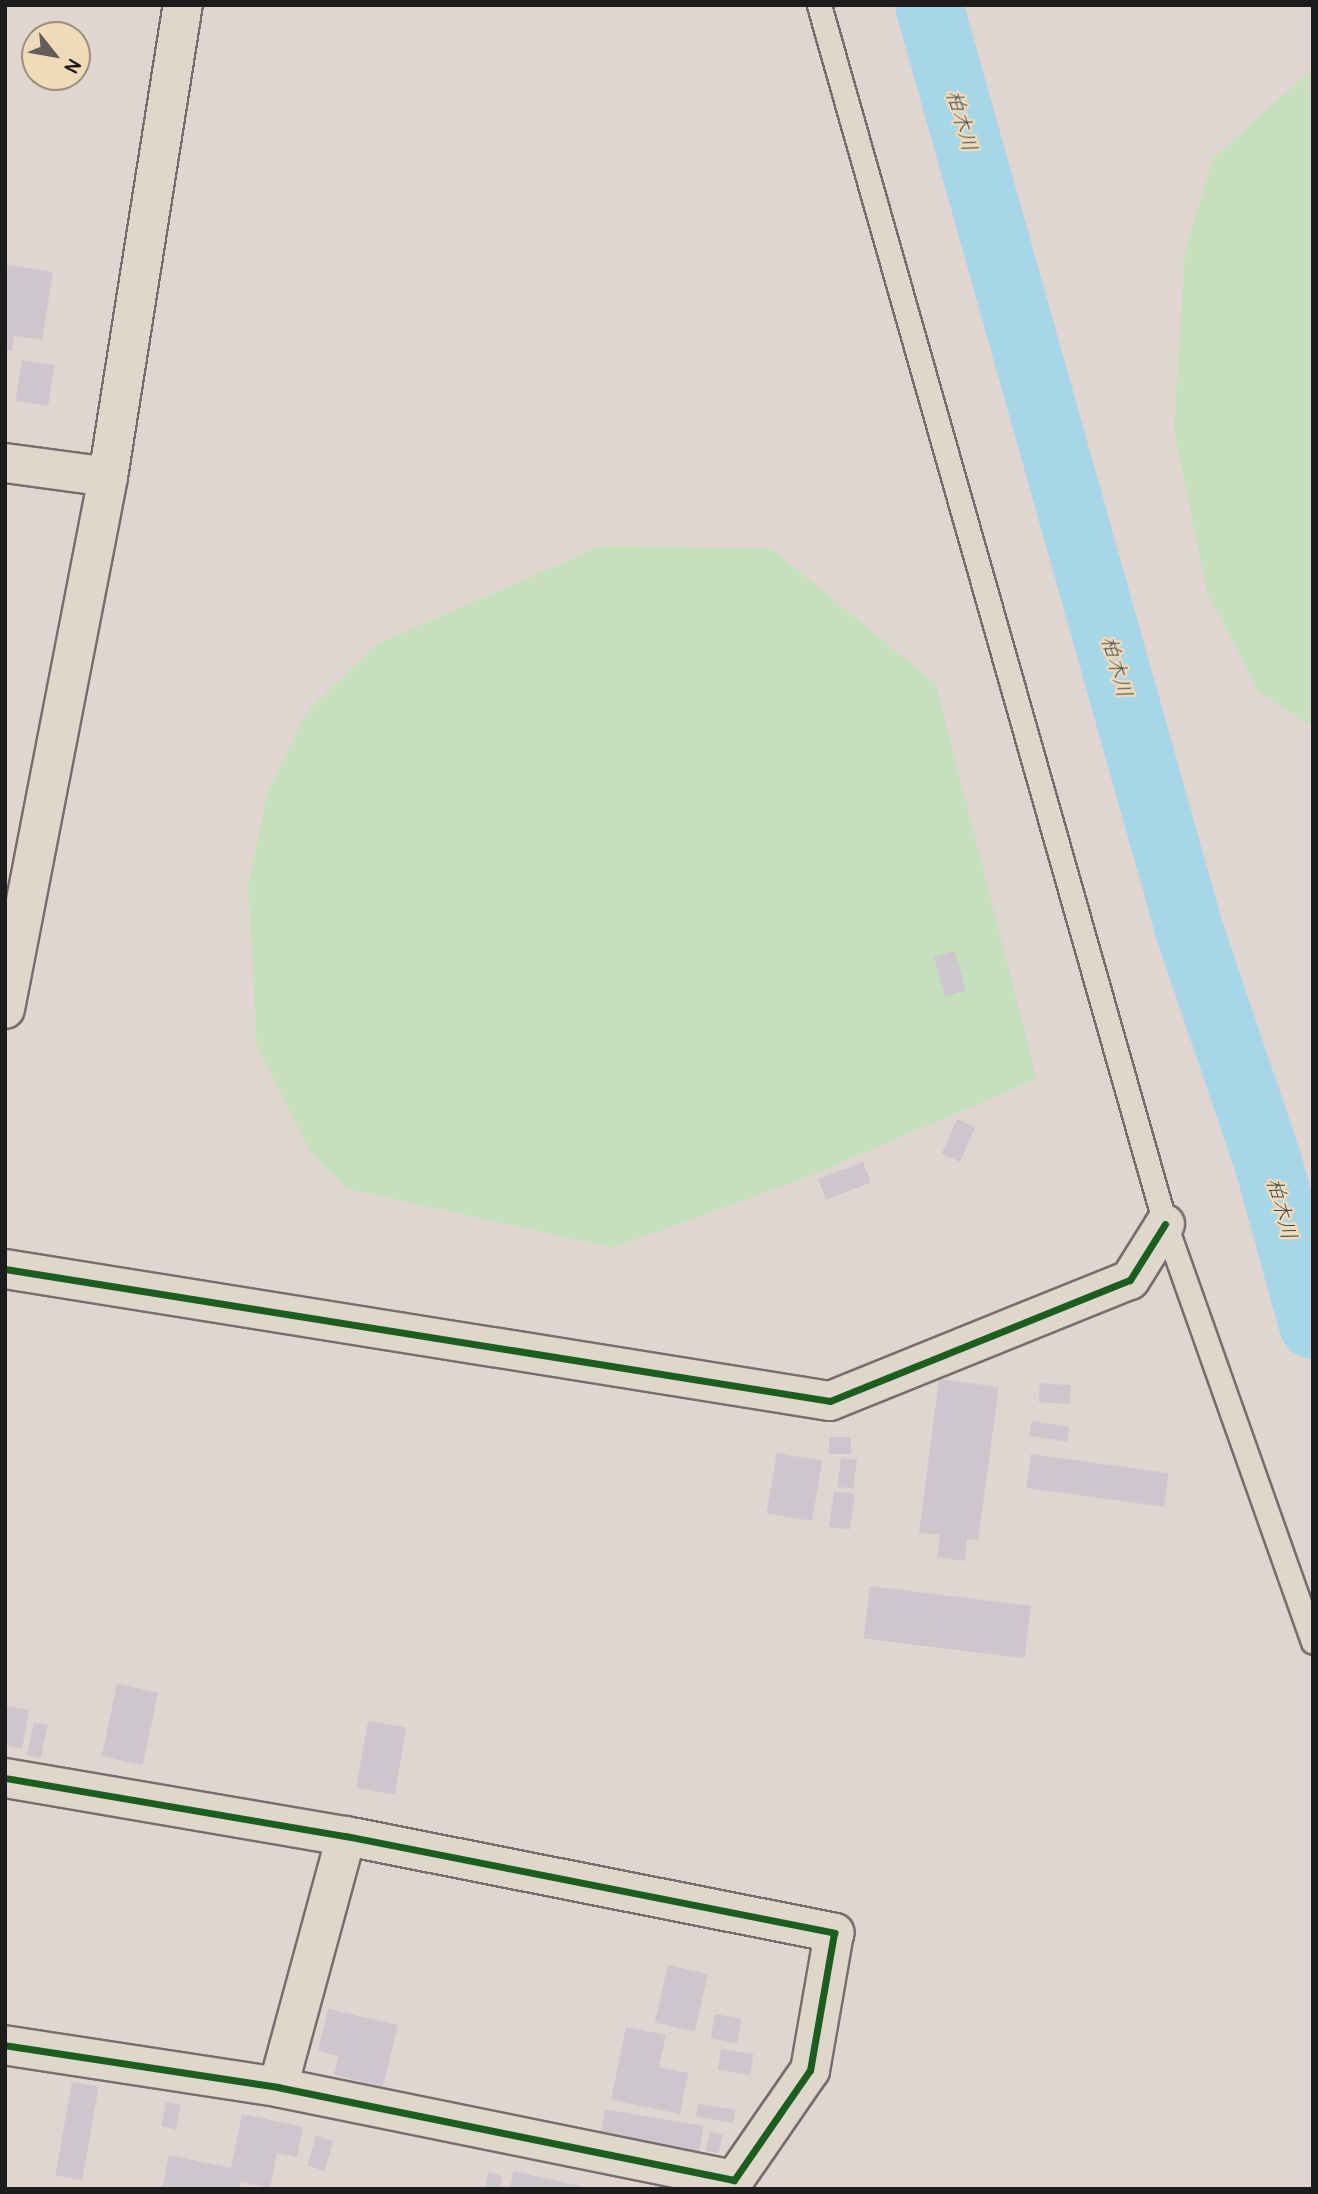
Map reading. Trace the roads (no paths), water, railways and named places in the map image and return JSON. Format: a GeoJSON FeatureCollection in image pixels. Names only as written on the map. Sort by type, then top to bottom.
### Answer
{"type":"FeatureCollection","features":[{"type":"Feature","properties":{"kind":"street"},"geometry":{"type":"LineString","coordinates":[[5,1009],[108,477],[183,5]]}},
{"type":"Feature","properties":{"kind":"street"},"geometry":{"type":"LineString","coordinates":[[5,463],[108,477]]}},
{"type":"Feature","properties":{"kind":"street"},"geometry":{"type":"LineString","coordinates":[[5,1269],[830,1401],[1129,1280],[1165,1224]]}},
{"type":"Feature","properties":{"kind":"street"},"geometry":{"type":"LineString","coordinates":[[5,1778],[346,1836],[834,1933],[810,2070],[734,2180],[278,2087],[5,2045]]}},
{"type":"Feature","properties":{"kind":"street"},"geometry":{"type":"LineString","coordinates":[[278,2087],[346,1836]]}},
{"type":"Feature","properties":{"kind":"lane"},"geometry":{"type":"LineString","coordinates":[[818,5],[1165,1224],[1313,1642]]}},
{"type":"Feature","properties":{"kind":"waterway","name":"柏木川"},"geometry":{"type":"LineString","coordinates":[[929,5],[1190,932],[1268,1162],[1313,1325]]}}]}
